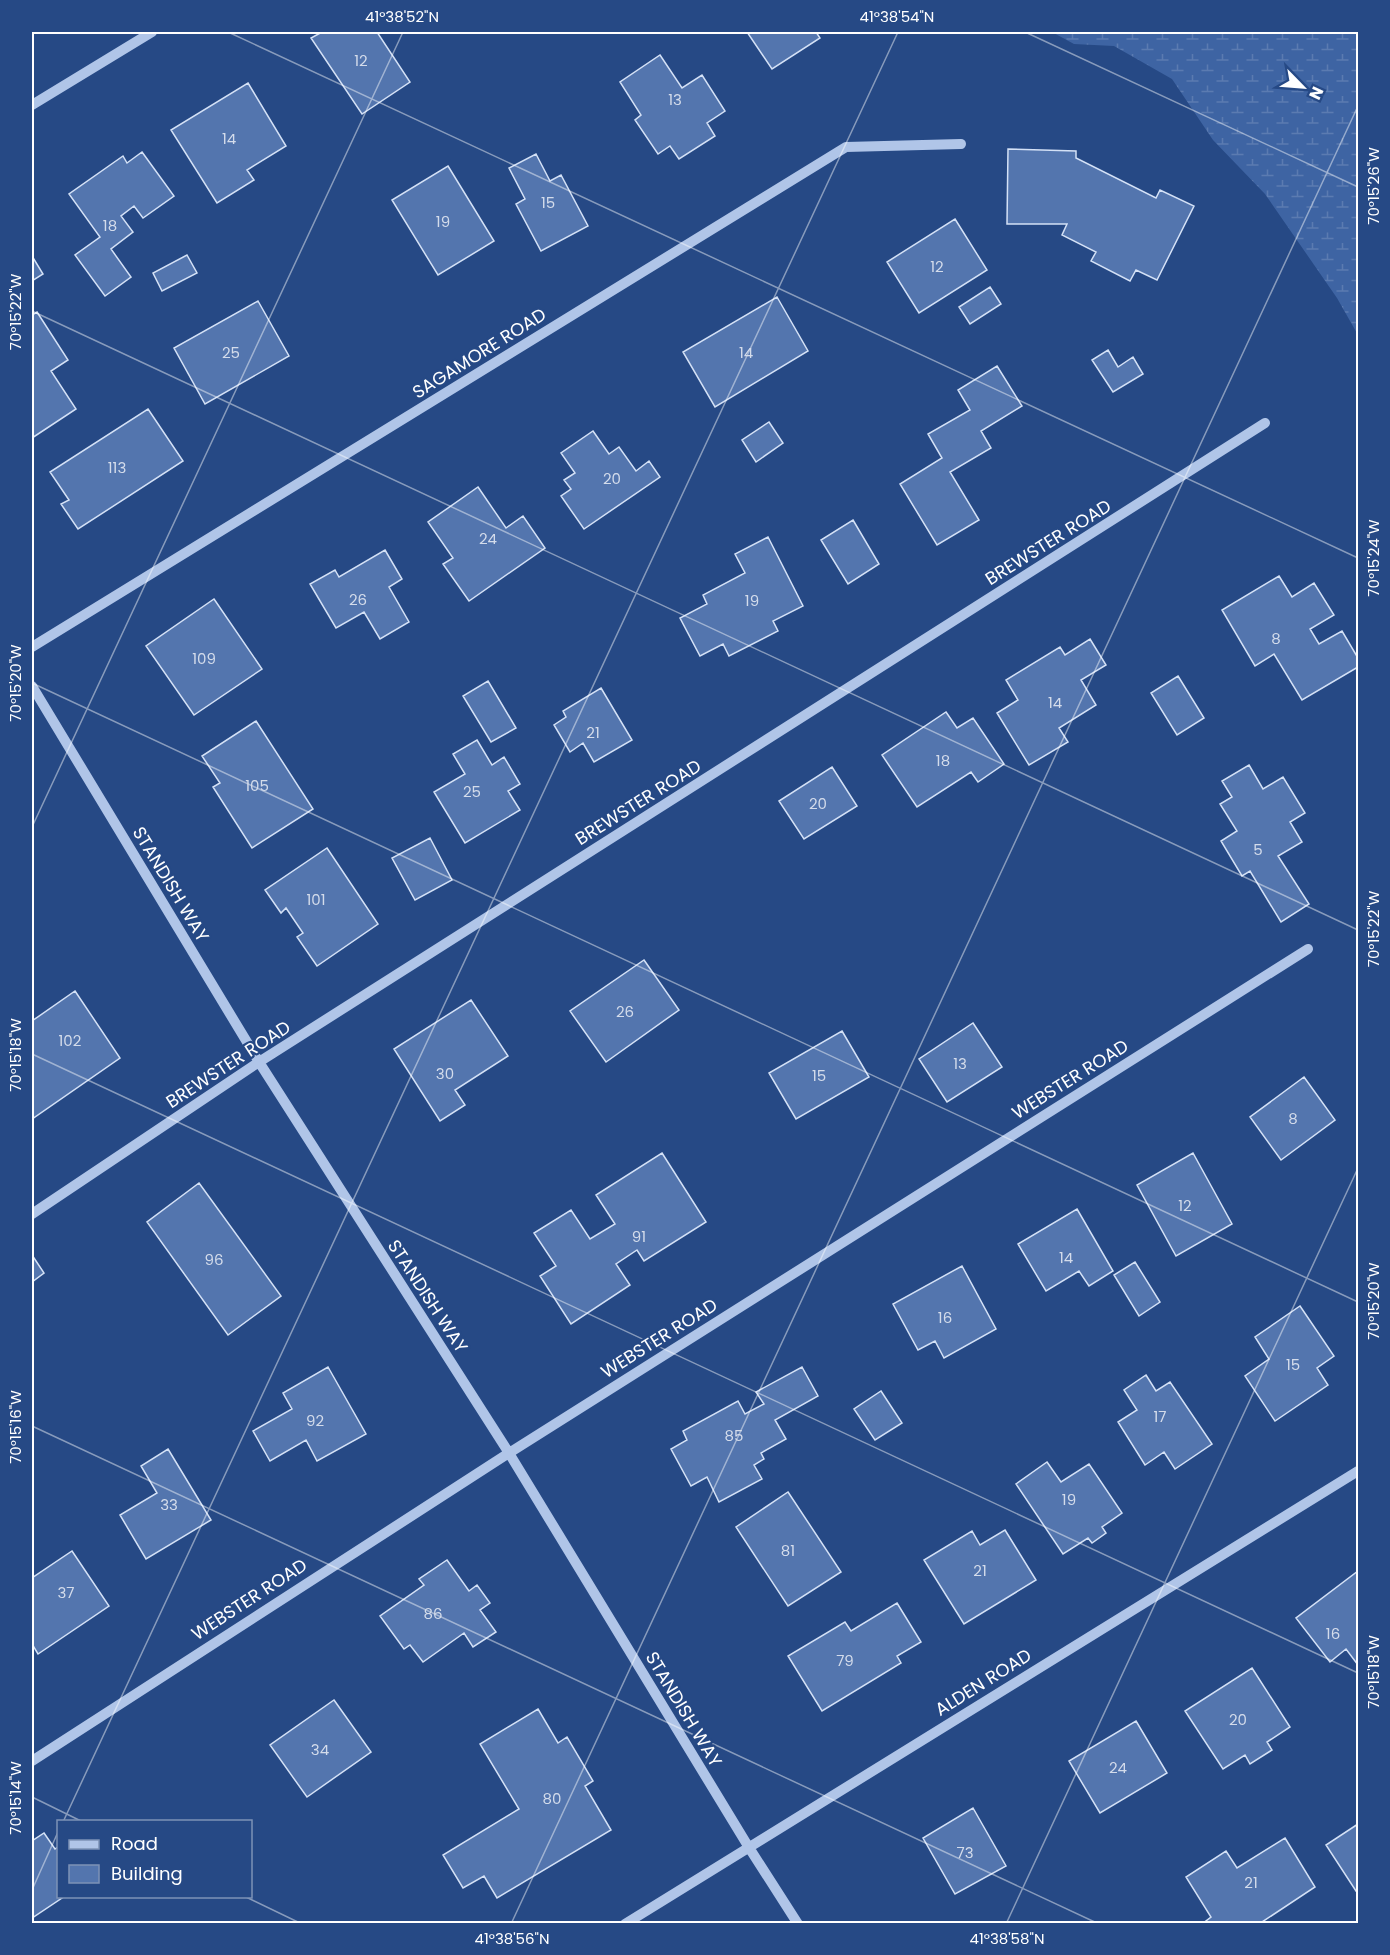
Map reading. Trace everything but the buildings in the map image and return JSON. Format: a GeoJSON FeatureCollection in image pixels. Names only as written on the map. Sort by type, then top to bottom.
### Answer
{"type":"FeatureCollection","features":[{"type":"Feature","properties":{"kind":"street"},"geometry":{"type":"LineString","coordinates":[[32,105],[152,32]]}},
{"type":"Feature","properties":{"kind":"street","name":"SAGAMORE ROAD"},"geometry":{"type":"LineString","coordinates":[[32,647],[846,147],[961,144]]}},
{"type":"Feature","properties":{"kind":"street","name":"BREWSTER ROAD"},"geometry":{"type":"LineString","coordinates":[[32,1214],[259,1062],[1265,423]]}},
{"type":"Feature","properties":{"kind":"street","name":"STANDISH WAY"},"geometry":{"type":"LineString","coordinates":[[32,686],[259,1062],[509,1453],[748,1846],[798,1923]]}},
{"type":"Feature","properties":{"kind":"street","name":"WEBSTER ROAD"},"geometry":{"type":"LineString","coordinates":[[32,1761],[509,1453],[1308,949]]}},
{"type":"Feature","properties":{"kind":"street","name":"ALDEN ROAD"},"geometry":{"type":"LineString","coordinates":[[625,1923],[1359,1471]]}},
{"type":"Feature","properties":{"kind":"green space"},"geometry":{"type":"Polygon","coordinates":[[[1052,32],[1358,32],[1358,335],[1337,298],[1265,194],[1213,140],[1172,79],[1114,46],[1074,44],[1052,32]]]}}]}
